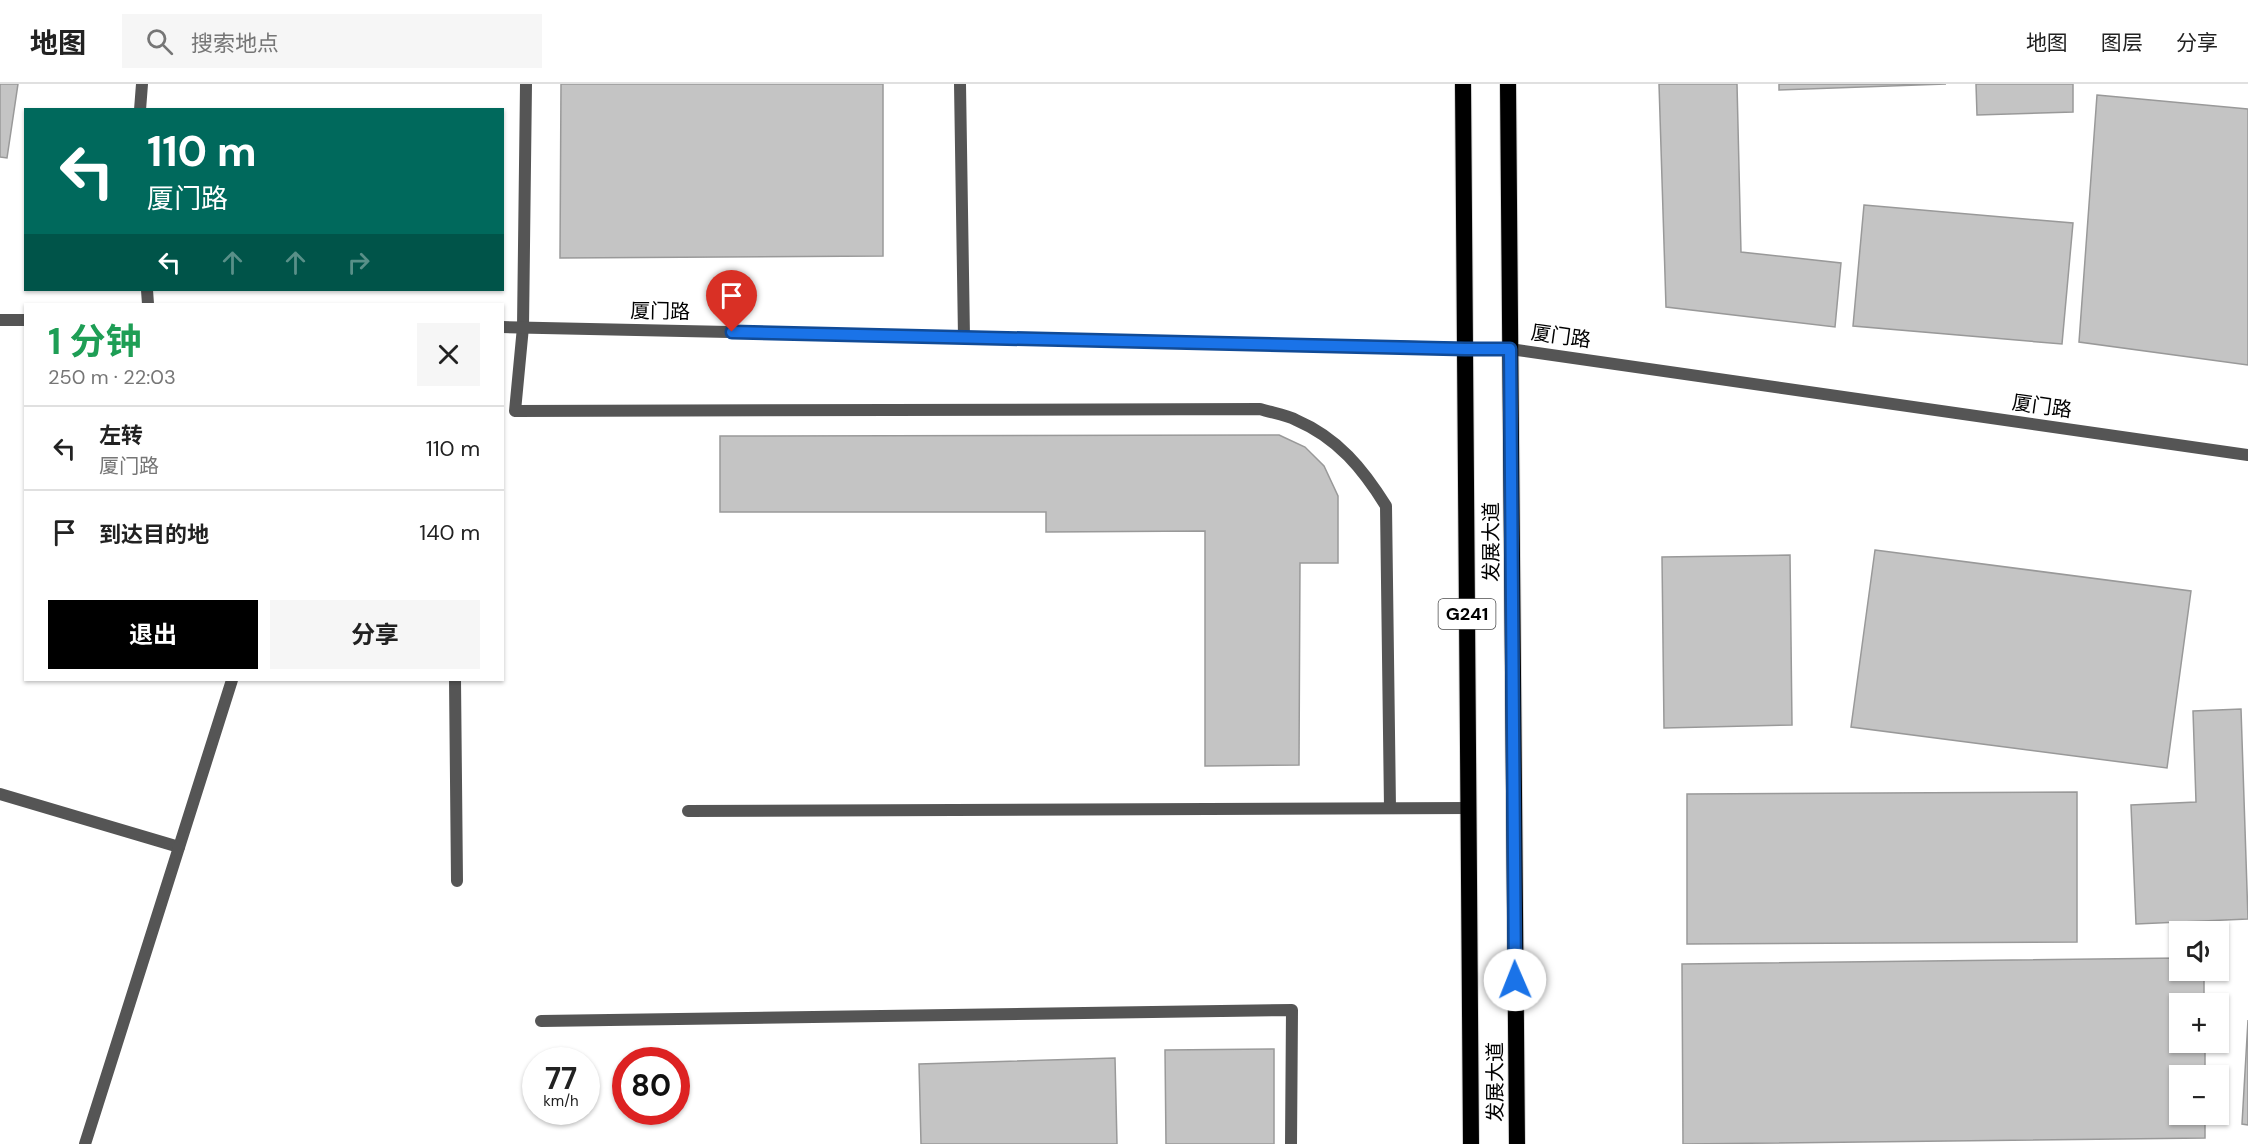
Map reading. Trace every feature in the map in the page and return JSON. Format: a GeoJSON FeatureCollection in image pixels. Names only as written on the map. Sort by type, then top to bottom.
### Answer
{"type":"FeatureCollection","features":[{"type":"Feature","properties":{"kind":"highway","name":"发展大道"},"geometry":{"type":"LineString","coordinates":[[1463,84],[1471,1144]]}},
{"type":"Feature","properties":{"kind":"highway","name":"发展大道"},"geometry":{"type":"LineString","coordinates":[[1508,84],[1517,1144]]}},
{"type":"Feature","properties":{"kind":"street"},"geometry":{"type":"LineString","coordinates":[[140,108],[142,84]]}},
{"type":"Feature","properties":{"kind":"street"},"geometry":{"type":"LineString","coordinates":[[526,84],[523,327],[509,412],[1260,409],[1296,419],[1343,450],[1367,476],[1386,507],[1390,808]]}},
{"type":"Feature","properties":{"kind":"street"},"geometry":{"type":"LineString","coordinates":[[960,84],[964,337]]}},
{"type":"Feature","properties":{"kind":"street"},"geometry":{"type":"LineString","coordinates":[[0,320],[24,321]]}},
{"type":"Feature","properties":{"kind":"street","name":"厦门路"},"geometry":{"type":"LineString","coordinates":[[504,327],[1510,349],[2248,455]]}},
{"type":"Feature","properties":{"kind":"street"},"geometry":{"type":"LineString","coordinates":[[85,1144],[232,681]]}},
{"type":"Feature","properties":{"kind":"street"},"geometry":{"type":"LineString","coordinates":[[455,681],[457,881]]}},
{"type":"Feature","properties":{"kind":"street"},"geometry":{"type":"LineString","coordinates":[[0,794],[179,847]]}},
{"type":"Feature","properties":{"kind":"street"},"geometry":{"type":"LineString","coordinates":[[688,811],[1468,808]]}},
{"type":"Feature","properties":{"kind":"street"},"geometry":{"type":"LineString","coordinates":[[540,1021],[1292,1010],[1291,1144]]}},
{"type":"Feature","properties":{"kind":"building"},"geometry":{"type":"Polygon","coordinates":[[[0,84],[18,84],[7,158],[0,157],[0,84]]]}},
{"type":"Feature","properties":{"kind":"building"},"geometry":{"type":"Polygon","coordinates":[[[561,84],[883,84],[883,256],[560,258],[561,84]]]}},
{"type":"Feature","properties":{"kind":"building"},"geometry":{"type":"Polygon","coordinates":[[[1659,84],[1737,84],[1741,252],[1841,263],[1835,327],[1666,307],[1659,84]]]}},
{"type":"Feature","properties":{"kind":"building"},"geometry":{"type":"Polygon","coordinates":[[[1779,84],[1946,84],[1779,90],[1779,84]]]}},
{"type":"Feature","properties":{"kind":"building"},"geometry":{"type":"Polygon","coordinates":[[[1976,84],[2073,84],[2073,112],[1977,115],[1976,84]]]}},
{"type":"Feature","properties":{"kind":"building"},"geometry":{"type":"Polygon","coordinates":[[[2097,95],[2248,109],[2248,365],[2079,342],[2097,95]]]}},
{"type":"Feature","properties":{"kind":"building"},"geometry":{"type":"Polygon","coordinates":[[[1864,205],[2073,223],[2062,344],[1853,326],[1864,205]]]}},
{"type":"Feature","properties":{"kind":"building"},"geometry":{"type":"Polygon","coordinates":[[[1279,435],[1305,447],[1324,466],[1338,496],[1338,563],[1300,563],[1299,765],[1205,766],[1205,531],[1046,532],[1046,512],[720,512],[720,436],[1279,435]]]}},
{"type":"Feature","properties":{"kind":"building"},"geometry":{"type":"Polygon","coordinates":[[[1875,550],[2191,591],[2167,768],[1851,727],[1875,550]]]}},
{"type":"Feature","properties":{"kind":"building"},"geometry":{"type":"Polygon","coordinates":[[[1790,555],[1792,725],[1664,728],[1662,557],[1790,555]]]}},
{"type":"Feature","properties":{"kind":"building"},"geometry":{"type":"Polygon","coordinates":[[[2241,709],[2248,919],[2136,924],[2131,805],[2196,802],[2193,711],[2241,709]]]}},
{"type":"Feature","properties":{"kind":"building"},"geometry":{"type":"Polygon","coordinates":[[[2077,792],[2077,942],[1687,944],[1687,794],[2077,792]]]}},
{"type":"Feature","properties":{"kind":"building"},"geometry":{"type":"Polygon","coordinates":[[[2169,958],[2169,981],[2204,981],[2204,993],[2169,993],[2169,1053],[2205,1053],[2205,1065],[2169,1065],[2169,1125],[2205,1125],[2205,1138],[1683,1144],[1682,964],[2169,958]]]}},
{"type":"Feature","properties":{"kind":"building"},"geometry":{"type":"Polygon","coordinates":[[[2248,1020],[2248,1125],[2242,1124],[2248,1020]]]}},
{"type":"Feature","properties":{"kind":"building"},"geometry":{"type":"Polygon","coordinates":[[[1274,1049],[1274,1144],[1166,1144],[1165,1050],[1274,1049]]]}},
{"type":"Feature","properties":{"kind":"building"},"geometry":{"type":"Polygon","coordinates":[[[1115,1058],[1117,1144],[921,1144],[919,1064],[1115,1058]]]}},
{"type":"Feature","properties":{"kind":"route"},"geometry":{"type":"LineString","coordinates":[[732,332],[1510,349],[1515,980]]}}]}
